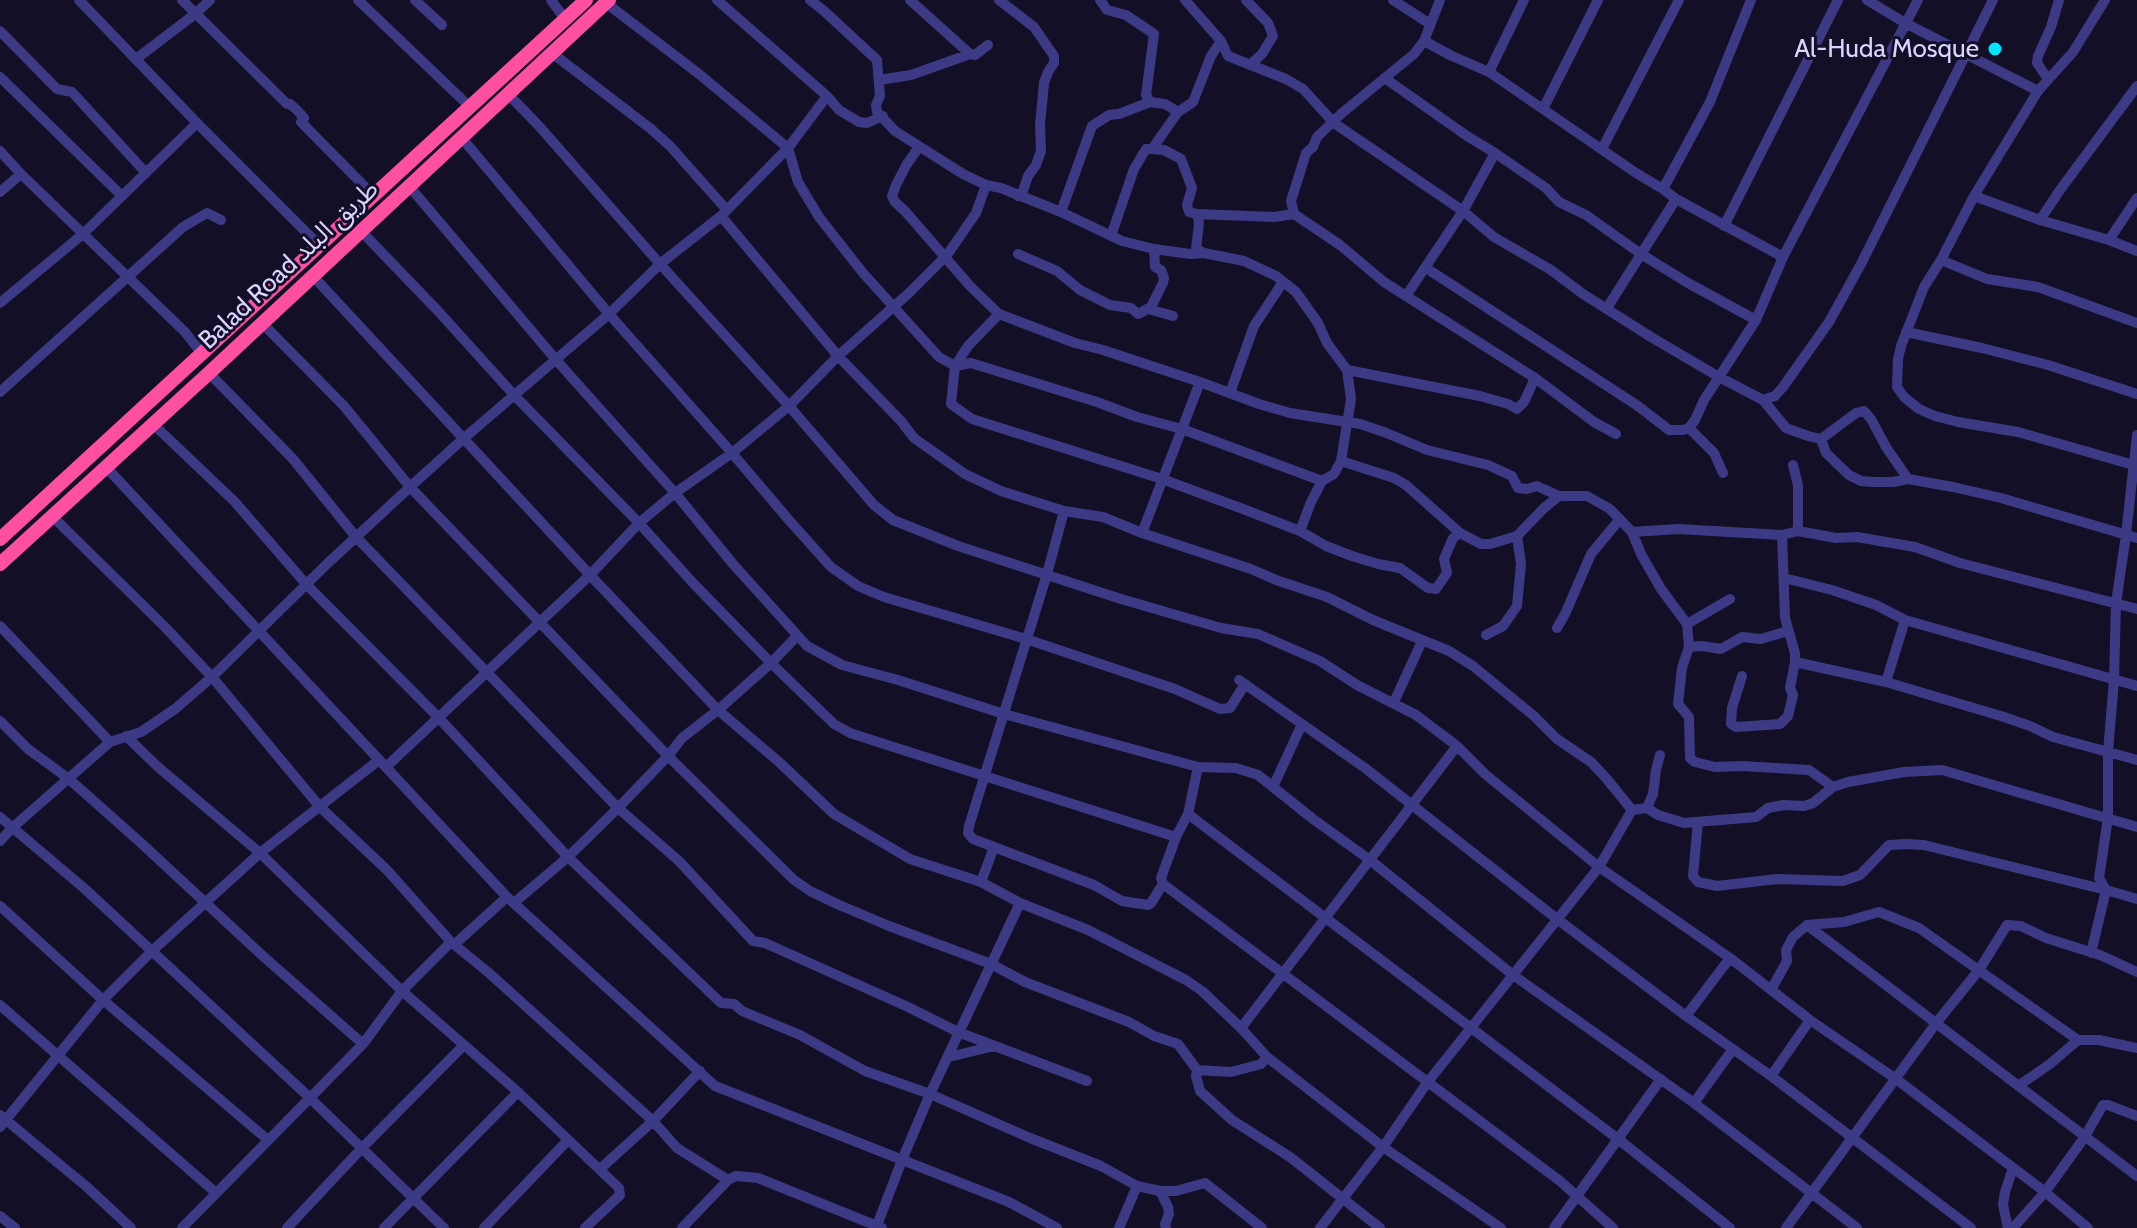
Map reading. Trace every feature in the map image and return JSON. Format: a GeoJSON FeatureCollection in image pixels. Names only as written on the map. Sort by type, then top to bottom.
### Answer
{"type":"FeatureCollection","features":[{"type":"Feature","properties":{"kind":"highway","name":"Balad Road طريق البلد"},"geometry":{"type":"LineString","coordinates":[[0,539],[586,0]]}},
{"type":"Feature","properties":{"kind":"highway","name":"Balad Road طريق البلد"},"geometry":{"type":"LineString","coordinates":[[0,564],[607,1]]}},
{"type":"Feature","properties":{"kind":"street"},"geometry":{"type":"LineString","coordinates":[[79,0],[320,246]]}},
{"type":"Feature","properties":{"kind":"street"},"geometry":{"type":"LineString","coordinates":[[182,0],[287,104],[297,110],[304,118],[301,122],[374,196]]}},
{"type":"Feature","properties":{"kind":"street"},"geometry":{"type":"LineString","coordinates":[[136,59],[210,0]]}},
{"type":"Feature","properties":{"kind":"street"},"geometry":{"type":"LineString","coordinates":[[358,0],[470,107]]}},
{"type":"Feature","properties":{"kind":"street"},"geometry":{"type":"LineString","coordinates":[[415,0],[442,25]]}},
{"type":"Feature","properties":{"kind":"street"},"geometry":{"type":"LineString","coordinates":[[551,0],[565,19]]}},
{"type":"Feature","properties":{"kind":"street"},"geometry":{"type":"LineString","coordinates":[[717,0],[839,110],[859,122],[867,123],[883,116]]}},
{"type":"Feature","properties":{"kind":"street"},"geometry":{"type":"LineString","coordinates":[[810,0],[877,60],[880,96],[877,112],[895,131],[963,174],[1061,212],[1122,241],[1154,249],[1204,253],[1244,261],[1296,292],[1347,370],[1351,399],[1341,461],[1334,474],[1322,481],[1300,531]]}},
{"type":"Feature","properties":{"kind":"street"},"geometry":{"type":"LineString","coordinates":[[910,0],[970,54]]}},
{"type":"Feature","properties":{"kind":"street"},"geometry":{"type":"LineString","coordinates":[[999,0],[1034,27],[1054,56],[1054,63],[1044,83],[1041,151],[1022,194],[1018,196]]}},
{"type":"Feature","properties":{"kind":"street"},"geometry":{"type":"LineString","coordinates":[[1100,0],[1107,10],[1126,15],[1154,34],[1147,75],[1146,95],[1150,102]]}},
{"type":"Feature","properties":{"kind":"street"},"geometry":{"type":"LineString","coordinates":[[1185,0],[1221,41],[1228,56],[1303,89],[1334,123],[1463,211],[1494,237],[1551,270],[1651,337],[1763,400],[1786,428],[1821,439],[1856,413],[1864,411],[1908,479]]}},
{"type":"Feature","properties":{"kind":"street"},"geometry":{"type":"LineString","coordinates":[[1246,0],[1268,23],[1273,36],[1262,54],[1250,65]]}},
{"type":"Feature","properties":{"kind":"street"},"geometry":{"type":"LineString","coordinates":[[1393,0],[1430,24]]}},
{"type":"Feature","properties":{"kind":"street"},"geometry":{"type":"LineString","coordinates":[[1294,214],[1291,201],[1306,153],[1317,137],[1356,101],[1414,54],[1424,41],[1440,0]]}},
{"type":"Feature","properties":{"kind":"street"},"geometry":{"type":"LineString","coordinates":[[1489,72],[1524,0]]}},
{"type":"Feature","properties":{"kind":"street"},"geometry":{"type":"LineString","coordinates":[[1543,109],[1598,0]]}},
{"type":"Feature","properties":{"kind":"street"},"geometry":{"type":"LineString","coordinates":[[1602,149],[1679,0]]}},
{"type":"Feature","properties":{"kind":"street"},"geometry":{"type":"LineString","coordinates":[[1663,189],[1710,102],[1751,0]]}},
{"type":"Feature","properties":{"kind":"street"},"geometry":{"type":"LineString","coordinates":[[1724,226],[1838,0]]}},
{"type":"Feature","properties":{"kind":"street"},"geometry":{"type":"LineString","coordinates":[[1867,0],[2038,91]]}},
{"type":"Feature","properties":{"kind":"street"},"geometry":{"type":"LineString","coordinates":[[1426,268],[1638,406],[1669,430],[1689,428],[1756,320],[1783,257],[1918,0]]}},
{"type":"Feature","properties":{"kind":"street"},"geometry":{"type":"LineString","coordinates":[[1763,400],[1775,396],[1783,387],[1829,322],[1993,0]]}},
{"type":"Feature","properties":{"kind":"street"},"geometry":{"type":"LineString","coordinates":[[2048,79],[2037,63],[2059,0]]}},
{"type":"Feature","properties":{"kind":"street"},"geometry":{"type":"LineString","coordinates":[[2105,0],[2073,52],[2038,91],[1974,196],[1924,287],[1898,359],[1897,387],[1919,409],[1935,416],[2018,432],[2136,466]]}},
{"type":"Feature","properties":{"kind":"street"},"geometry":{"type":"LineString","coordinates":[[607,1],[788,148],[798,182],[819,217],[863,273],[939,357],[955,366],[971,363],[1182,429],[1322,481]]}},
{"type":"Feature","properties":{"kind":"street"},"geometry":{"type":"LineString","coordinates":[[0,31],[57,89],[72,92],[146,173]]}},
{"type":"Feature","properties":{"kind":"street"},"geometry":{"type":"LineString","coordinates":[[1152,149],[1178,112],[1193,102],[1211,56],[1221,41]]}},
{"type":"Feature","properties":{"kind":"street"},"geometry":{"type":"LineString","coordinates":[[1424,41],[1489,72],[1676,199],[1783,257]]}},
{"type":"Feature","properties":{"kind":"street"},"geometry":{"type":"LineString","coordinates":[[879,80],[911,75],[970,54],[975,55],[988,45]]}},
{"type":"Feature","properties":{"kind":"street"},"geometry":{"type":"LineString","coordinates":[[552,53],[670,146],[838,356],[914,438],[944,460],[1001,491],[1064,511],[1103,517],[1251,569],[1327,597],[1373,620],[1449,651],[1501,688],[1557,739],[1591,762],[1632,810]]}},
{"type":"Feature","properties":{"kind":"street"},"geometry":{"type":"LineString","coordinates":[[0,77],[122,196]]}},
{"type":"Feature","properties":{"kind":"street"},"geometry":{"type":"LineString","coordinates":[[1386,79],[1546,188],[1559,202],[1586,215],[1688,283],[1756,320]]}},
{"type":"Feature","properties":{"kind":"street"},"geometry":{"type":"LineString","coordinates":[[2040,220],[2137,86]]}},
{"type":"Feature","properties":{"kind":"street"},"geometry":{"type":"LineString","coordinates":[[508,94],[874,505],[893,520],[958,546],[1121,599],[1221,628],[1258,634],[1320,661],[1357,685],[1416,715],[1599,867],[1896,1079],[2088,1228]]}},
{"type":"Feature","properties":{"kind":"street"},"geometry":{"type":"LineString","coordinates":[[0,841],[110,742],[141,732],[175,709],[212,677],[410,487],[557,361],[660,264],[724,212],[788,148],[827,96]]}},
{"type":"Feature","properties":{"kind":"street"},"geometry":{"type":"LineString","coordinates":[[1061,212],[1092,126],[1109,115],[1150,102],[1165,104],[1178,112]]}},
{"type":"Feature","properties":{"kind":"street"},"geometry":{"type":"LineString","coordinates":[[0,303],[83,234],[197,123]]}},
{"type":"Feature","properties":{"kind":"street"},"geometry":{"type":"LineString","coordinates":[[461,137],[609,314],[831,567],[858,586],[1175,689],[1220,709],[1230,708],[1242,682],[1365,768],[1557,919],[1971,1228]]}},
{"type":"Feature","properties":{"kind":"street"},"geometry":{"type":"LineString","coordinates":[[919,147],[903,171],[892,196],[895,202],[970,286],[999,314],[1014,322],[1259,404],[1290,413],[1346,421],[1384,432],[1427,450],[1471,460],[1512,476],[1518,488],[1537,486],[1559,496],[1587,496],[1610,509],[1632,532],[1661,589],[1687,624],[1689,647],[1682,668],[1678,704],[1689,717],[1692,761],[1715,767],[1809,770],[1833,787]]}},
{"type":"Feature","properties":{"kind":"street"},"geometry":{"type":"LineString","coordinates":[[1111,236],[1134,169],[1146,149],[1164,150],[1181,159],[1192,188],[1187,205],[1189,212],[1274,217],[1294,214],[1340,245],[1384,282],[1535,378],[1594,422],[1616,434]]}},
{"type":"Feature","properties":{"kind":"street"},"geometry":{"type":"LineString","coordinates":[[0,151],[185,332],[203,355]]}},
{"type":"Feature","properties":{"kind":"street"},"geometry":{"type":"LineString","coordinates":[[1406,296],[1463,211],[1495,153]]}},
{"type":"Feature","properties":{"kind":"street"},"geometry":{"type":"LineString","coordinates":[[0,192],[21,174]]}},
{"type":"Feature","properties":{"kind":"street"},"geometry":{"type":"LineString","coordinates":[[131,1228],[87,1187],[2,1121],[103,1000],[204,903],[260,853],[383,763],[438,717],[590,575],[639,523],[789,406],[946,256],[976,213],[986,185]]}},
{"type":"Feature","properties":{"kind":"street"},"geometry":{"type":"LineString","coordinates":[[409,186],[557,361],[807,646],[842,665],[1004,714],[1198,767],[1236,768],[1258,775],[1513,975],[1694,1103],[1857,1228]]}},
{"type":"Feature","properties":{"kind":"street"},"geometry":{"type":"LineString","coordinates":[[1974,196],[2137,251]]}},
{"type":"Feature","properties":{"kind":"street"},"geometry":{"type":"LineString","coordinates":[[2109,240],[2137,198]]}},
{"type":"Feature","properties":{"kind":"street"},"geometry":{"type":"LineString","coordinates":[[1607,308],[1676,199]]}},
{"type":"Feature","properties":{"kind":"street"},"geometry":{"type":"LineString","coordinates":[[0,392],[183,227],[207,213],[221,220]]}},
{"type":"Feature","properties":{"kind":"street"},"geometry":{"type":"LineString","coordinates":[[1197,214],[1196,249],[1204,253]]}},
{"type":"Feature","properties":{"kind":"street"},"geometry":{"type":"LineString","coordinates":[[361,231],[693,583],[834,724],[850,733],[1176,837]]}},
{"type":"Feature","properties":{"kind":"street"},"geometry":{"type":"LineString","coordinates":[[1018,254],[1057,271],[1080,290],[1110,305],[1131,308],[1138,314],[1148,309],[1164,278],[1161,270],[1155,267],[1154,249]]}},
{"type":"Feature","properties":{"kind":"street"},"geometry":{"type":"LineString","coordinates":[[1941,260],[1987,279],[2038,287],[2137,323]]}},
{"type":"Feature","properties":{"kind":"street"},"geometry":{"type":"LineString","coordinates":[[313,276],[718,710],[834,814],[910,859],[981,882],[1020,903],[1088,930],[1186,980],[1241,1028],[1267,1057],[1383,1147],[1501,1228]]}},
{"type":"Feature","properties":{"kind":"street"},"geometry":{"type":"LineString","coordinates":[[1230,393],[1254,326],[1283,282]]}},
{"type":"Feature","properties":{"kind":"street"},"geometry":{"type":"LineString","coordinates":[[1148,309],[1173,316]]}},
{"type":"Feature","properties":{"kind":"street"},"geometry":{"type":"LineString","coordinates":[[999,314],[968,346],[955,366],[951,404],[972,419],[1162,479],[1300,531],[1352,556],[1400,568],[1428,588],[1436,589],[1447,573],[1444,559],[1453,538],[1460,533]]}},
{"type":"Feature","properties":{"kind":"street"},"geometry":{"type":"LineString","coordinates":[[262,323],[344,406],[410,487],[779,867],[810,891],[1178,1044],[1197,1070],[1200,1091],[1232,1120],[1290,1157],[1380,1228]]}},
{"type":"Feature","properties":{"kind":"street"},"geometry":{"type":"LineString","coordinates":[[1906,332],[2048,365],[2137,394]]}},
{"type":"Feature","properties":{"kind":"street"},"geometry":{"type":"LineString","coordinates":[[1347,370],[1480,396],[1517,409],[1524,402],[1535,378]]}},
{"type":"Feature","properties":{"kind":"street"},"geometry":{"type":"LineString","coordinates":[[209,373],[293,459],[356,537],[618,808],[679,861],[753,941],[765,943],[958,1032],[1087,1081]]}},
{"type":"Feature","properties":{"kind":"street"},"geometry":{"type":"LineString","coordinates":[[1142,533],[1200,382]]}},
{"type":"Feature","properties":{"kind":"street"},"geometry":{"type":"LineString","coordinates":[[153,424],[234,501],[306,584],[438,717],[568,857],[721,1003],[734,1004],[742,1011],[800,1035],[865,1071],[930,1094],[1101,1166],[1137,1186],[1176,1191],[1205,1183],[1262,1228]]}},
{"type":"Feature","properties":{"kind":"street"},"geometry":{"type":"LineString","coordinates":[[1689,428],[1714,453],[1723,473]]}},
{"type":"Feature","properties":{"kind":"street"},"geometry":{"type":"LineString","coordinates":[[2091,953],[2106,890],[2099,878],[2108,818],[2108,752],[2116,603],[2132,537],[2137,435]]}},
{"type":"Feature","properties":{"kind":"street"},"geometry":{"type":"LineString","coordinates":[[1821,439],[1826,453],[1840,468],[1861,481],[1908,479],[1953,487],[2132,537]]}},
{"type":"Feature","properties":{"kind":"street"},"geometry":{"type":"LineString","coordinates":[[1341,461],[1394,478],[1406,485],[1460,533],[1481,544],[1517,536],[1559,496]]}},
{"type":"Feature","properties":{"kind":"street"},"geometry":{"type":"LineString","coordinates":[[1793,465],[1798,485],[1798,531]]}},
{"type":"Feature","properties":{"kind":"street"},"geometry":{"type":"LineString","coordinates":[[105,466],[511,900],[715,1086],[1009,1202],[1057,1228]]}},
{"type":"Feature","properties":{"kind":"street"},"geometry":{"type":"LineString","coordinates":[[1064,511],[968,833],[973,839],[1094,885],[1122,901],[1148,905],[1163,884]]}},
{"type":"Feature","properties":{"kind":"street"},"geometry":{"type":"LineString","coordinates":[[52,516],[139,600],[212,677],[320,807],[387,870],[453,943],[653,1121],[677,1148],[728,1180]]}},
{"type":"Feature","properties":{"kind":"street"},"geometry":{"type":"LineString","coordinates":[[1557,628],[1591,554],[1620,519]]}},
{"type":"Feature","properties":{"kind":"street"},"geometry":{"type":"LineString","coordinates":[[1632,532],[1678,529],[1782,535],[1798,531],[1836,538],[1857,537],[1915,547],[1960,563],[2137,609]]}},
{"type":"Feature","properties":{"kind":"street"},"geometry":{"type":"LineString","coordinates":[[1742,676],[1732,708],[1731,724],[1736,727],[1780,724],[1786,719],[1793,695],[1790,688],[1795,653],[1785,618],[1782,535]]}},
{"type":"Feature","properties":{"kind":"street"},"geometry":{"type":"LineString","coordinates":[[1486,635],[1503,626],[1517,606],[1521,564],[1517,536]]}},
{"type":"Feature","properties":{"kind":"street"},"geometry":{"type":"LineString","coordinates":[[1784,578],[1876,605],[1905,620],[2137,686]]}},
{"type":"Feature","properties":{"kind":"street"},"geometry":{"type":"LineString","coordinates":[[1687,624],[1730,599]]}},
{"type":"Feature","properties":{"kind":"street"},"geometry":{"type":"LineString","coordinates":[[1886,682],[1905,620]]}},
{"type":"Feature","properties":{"kind":"street"},"geometry":{"type":"LineString","coordinates":[[0,626],[110,742]]}},
{"type":"Feature","properties":{"kind":"street"},"geometry":{"type":"LineString","coordinates":[[1689,647],[1721,649],[1742,637],[1761,639],[1788,631]]}},
{"type":"Feature","properties":{"kind":"street"},"geometry":{"type":"LineString","coordinates":[[183,1227],[363,1044],[402,991],[453,943],[568,857],[682,738],[771,663],[797,636]]}},
{"type":"Feature","properties":{"kind":"street"},"geometry":{"type":"LineString","coordinates":[[1394,702],[1422,641]]}},
{"type":"Feature","properties":{"kind":"street"},"geometry":{"type":"LineString","coordinates":[[1795,662],[1886,682],[2001,716],[2053,737],[2137,760]]}},
{"type":"Feature","properties":{"kind":"street"},"geometry":{"type":"LineString","coordinates":[[0,721],[28,749],[69,779],[363,1044]]}},
{"type":"Feature","properties":{"kind":"street"},"geometry":{"type":"LineString","coordinates":[[1273,787],[1302,724]]}},
{"type":"Feature","properties":{"kind":"street"},"geometry":{"type":"LineString","coordinates":[[126,736],[260,853],[402,991],[518,1092],[619,1188],[620,1195],[585,1228]]}},
{"type":"Feature","properties":{"kind":"street"},"geometry":{"type":"LineString","coordinates":[[1241,1028],[1457,746]]}},
{"type":"Feature","properties":{"kind":"street"},"geometry":{"type":"LineString","coordinates":[[1647,808],[1653,794],[1660,755]]}},
{"type":"Feature","properties":{"kind":"street"},"geometry":{"type":"LineString","coordinates":[[1198,767],[1188,814],[1161,878],[1163,884],[1560,1181],[1613,1228]]}},
{"type":"Feature","properties":{"kind":"street"},"geometry":{"type":"LineString","coordinates":[[1632,810],[1647,808],[1678,822],[1756,817],[1768,808],[1813,803],[1833,787],[1848,782],[1904,772],[1942,770],[2137,827]]}},
{"type":"Feature","properties":{"kind":"street"},"geometry":{"type":"LineString","coordinates":[[1320,1228],[1383,1147],[1427,1083],[1599,867],[1632,810]]}},
{"type":"Feature","properties":{"kind":"street"},"geometry":{"type":"LineString","coordinates":[[1188,814],[1618,1139],[1730,1228]]}},
{"type":"Feature","properties":{"kind":"street"},"geometry":{"type":"LineString","coordinates":[[0,817],[152,951],[444,1228]]}},
{"type":"Feature","properties":{"kind":"street"},"geometry":{"type":"LineString","coordinates":[[1698,822],[1693,876],[1698,882],[1717,886],[1777,879],[1843,881],[1860,875],[1889,845],[1906,844],[1924,845],[2137,899]]}},
{"type":"Feature","properties":{"kind":"street"},"geometry":{"type":"LineString","coordinates":[[981,882],[994,847]]}},
{"type":"Feature","properties":{"kind":"street"},"geometry":{"type":"LineString","coordinates":[[682,1228],[728,1180],[742,1175],[758,1178],[878,1227],[930,1094],[1020,903]]}},
{"type":"Feature","properties":{"kind":"street"},"geometry":{"type":"LineString","coordinates":[[0,906],[103,1000],[268,1140]]}},
{"type":"Feature","properties":{"kind":"street"},"geometry":{"type":"LineString","coordinates":[[1771,990],[1787,961],[1786,950],[1793,937],[1807,925],[1844,922],[1879,912],[1919,928],[2078,1040],[2099,1040],[2137,1048]]}},
{"type":"Feature","properties":{"kind":"street"},"geometry":{"type":"LineString","coordinates":[[1807,925],[2084,1138],[2137,1175]]}},
{"type":"Feature","properties":{"kind":"street"},"geometry":{"type":"LineString","coordinates":[[1786,1228],[1937,1022],[1979,970],[2007,925],[2021,926],[2137,972]]}},
{"type":"Feature","properties":{"kind":"street"},"geometry":{"type":"LineString","coordinates":[[1686,1016],[1730,958]]}},
{"type":"Feature","properties":{"kind":"street"},"geometry":{"type":"LineString","coordinates":[[0,1005],[215,1192]]}},
{"type":"Feature","properties":{"kind":"street"},"geometry":{"type":"LineString","coordinates":[[1771,1076],[1810,1020]]}},
{"type":"Feature","properties":{"kind":"street"},"geometry":{"type":"LineString","coordinates":[[2018,1086],[2078,1040]]}},
{"type":"Feature","properties":{"kind":"street"},"geometry":{"type":"LineString","coordinates":[[287,1228],[464,1045]]}},
{"type":"Feature","properties":{"kind":"street"},"geometry":{"type":"LineString","coordinates":[[949,1057],[996,1045]]}},
{"type":"Feature","properties":{"kind":"street"},"geometry":{"type":"LineString","coordinates":[[1694,1103],[1733,1049]]}},
{"type":"Feature","properties":{"kind":"street"},"geometry":{"type":"LineString","coordinates":[[1197,1070],[1231,1072],[1261,1064],[1267,1057]]}},
{"type":"Feature","properties":{"kind":"street"},"geometry":{"type":"LineString","coordinates":[[600,1169],[653,1121],[700,1071]]}},
{"type":"Feature","properties":{"kind":"street"},"geometry":{"type":"LineString","coordinates":[[1554,1228],[1661,1079]]}},
{"type":"Feature","properties":{"kind":"street"},"geometry":{"type":"LineString","coordinates":[[384,1228],[518,1092]]}},
{"type":"Feature","properties":{"kind":"street"},"geometry":{"type":"LineString","coordinates":[[2013,1168],[2003,1205],[2010,1228],[2045,1192],[2084,1138],[2103,1105],[2137,1116]]}},
{"type":"Feature","properties":{"kind":"street"},"geometry":{"type":"LineString","coordinates":[[484,1228],[568,1140]]}},
{"type":"Feature","properties":{"kind":"street"},"geometry":{"type":"LineString","coordinates":[[1119,1228],[1137,1186]]}},
{"type":"Feature","properties":{"kind":"street"},"geometry":{"type":"LineString","coordinates":[[1160,1191],[1168,1207],[1166,1228]]}},
{"type":"Feature","properties":{"kind":"street"},"geometry":{"type":"LineString","coordinates":[[0,1216],[15,1228]]}},
{"type":"Feature","properties":{"kind":"place","name":"Al-Huda Mosque"},"geometry":{"type":"Point","coordinates":[1995,49]}}]}
